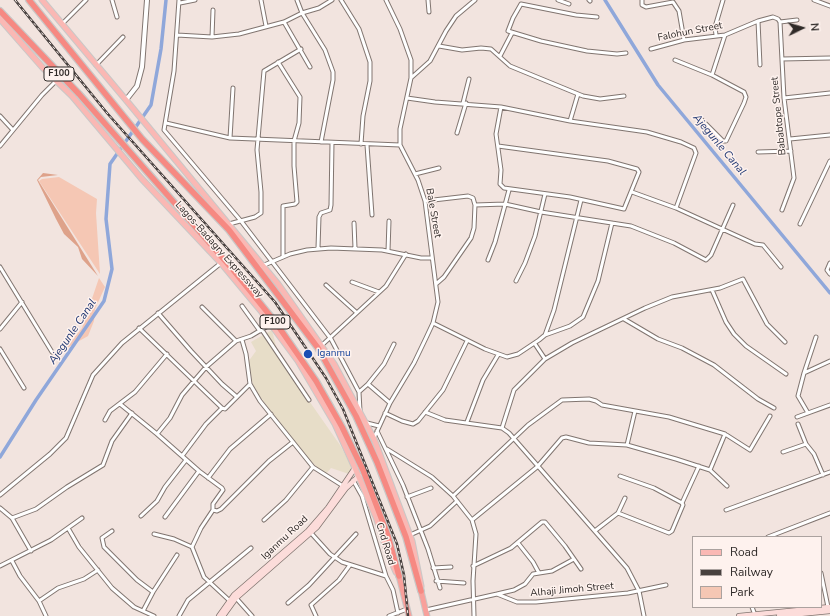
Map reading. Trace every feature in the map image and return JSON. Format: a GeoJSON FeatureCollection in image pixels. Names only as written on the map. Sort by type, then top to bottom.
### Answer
{"type":"FeatureCollection","features":[{"type":"Feature","properties":{"kind":"highway","name":"Lagos-Badagry Expressway"},"geometry":{"type":"LineString","coordinates":[[29,0],[142,140],[229,230],[318,348],[336,378],[377,462],[408,544],[427,616]]}},
{"type":"Feature","properties":{"kind":"highway","name":"Lagos-Badagry Expressway"},"geometry":{"type":"LineString","coordinates":[[0,11],[79,94],[129,153],[234,271],[276,323],[316,381],[342,427],[363,470],[399,576],[409,616]]}},
{"type":"Feature","properties":{"kind":"main road","name":"Lagos-Badagry Expressway"},"geometry":{"type":"LineString","coordinates":[[42,0],[61,25],[137,112],[229,224],[334,364],[374,439],[410,535],[420,574],[421,590]]}},
{"type":"Feature","properties":{"kind":"main road","name":"Lagos-Badagry Expressway"},"geometry":{"type":"LineString","coordinates":[[1,22],[72,96],[131,165],[221,263],[271,324],[298,361],[335,424],[356,468],[376,517],[386,551],[399,576]]}},
{"type":"Feature","properties":{"kind":"main road","name":"Iganmu Road"},"geometry":{"type":"LineString","coordinates":[[223,616],[230,601],[236,598],[311,533],[356,468]]}},
{"type":"Feature","properties":{"kind":"main road","name":"Iganmu Road"},"geometry":{"type":"LineString","coordinates":[[219,616],[230,601],[308,531],[344,487],[359,476]]}},
{"type":"Feature","properties":{"kind":"main road"},"geometry":{"type":"LineString","coordinates":[[738,616],[829,608]]}},
{"type":"Feature","properties":{"kind":"main road"},"geometry":{"type":"LineString","coordinates":[[779,616],[829,608]]}},
{"type":"Feature","properties":{"kind":"street"},"geometry":{"type":"LineString","coordinates":[[61,25],[86,0]]}},
{"type":"Feature","properties":{"kind":"street"},"geometry":{"type":"LineString","coordinates":[[112,0],[116,17]]}},
{"type":"Feature","properties":{"kind":"street"},"geometry":{"type":"LineString","coordinates":[[126,100],[137,86],[142,66],[147,0]]}},
{"type":"Feature","properties":{"kind":"street"},"geometry":{"type":"LineString","coordinates":[[158,138],[164,130],[172,94],[180,1],[195,0]]}},
{"type":"Feature","properties":{"kind":"street"},"geometry":{"type":"LineString","coordinates":[[261,0],[266,26]]}},
{"type":"Feature","properties":{"kind":"street"},"geometry":{"type":"LineString","coordinates":[[297,0],[302,13],[326,50],[333,72],[333,80],[321,142]]}},
{"type":"Feature","properties":{"kind":"street"},"geometry":{"type":"LineString","coordinates":[[177,35],[212,37],[239,34],[284,22],[302,13],[319,8],[332,0]]}},
{"type":"Feature","properties":{"kind":"street"},"geometry":{"type":"LineString","coordinates":[[341,0],[359,29],[370,62],[370,81],[363,116],[361,144]]}},
{"type":"Feature","properties":{"kind":"street","name":"Bale Street"},"geometry":{"type":"LineString","coordinates":[[374,439],[378,426],[414,363],[433,323],[438,302],[425,201],[415,174],[400,145],[400,129],[412,78],[409,54],[400,29],[386,0]]}},
{"type":"Feature","properties":{"kind":"street"},"geometry":{"type":"LineString","coordinates":[[428,0],[430,12]]}},
{"type":"Feature","properties":{"kind":"street"},"geometry":{"type":"LineString","coordinates":[[412,78],[430,61],[456,16],[474,0]]}},
{"type":"Feature","properties":{"kind":"street"},"geometry":{"type":"LineString","coordinates":[[558,0],[569,4]]}},
{"type":"Feature","properties":{"kind":"street"},"geometry":{"type":"LineString","coordinates":[[642,0],[642,5],[646,7],[673,2],[679,11],[684,40]]}},
{"type":"Feature","properties":{"kind":"street"},"geometry":{"type":"LineString","coordinates":[[716,35],[715,27],[723,0]]}},
{"type":"Feature","properties":{"kind":"street"},"geometry":{"type":"LineString","coordinates":[[814,0],[830,6]]}},
{"type":"Feature","properties":{"kind":"street"},"geometry":{"type":"LineString","coordinates":[[598,16],[576,15],[521,4],[508,30],[512,33],[587,51],[617,54],[626,53]]}},
{"type":"Feature","properties":{"kind":"street"},"geometry":{"type":"LineString","coordinates":[[212,37],[213,10]]}},
{"type":"Feature","properties":{"kind":"street","name":"Falohun Street"},"geometry":{"type":"LineString","coordinates":[[651,49],[684,40],[725,34],[758,21],[773,17],[779,20],[797,20]]}},
{"type":"Feature","properties":{"kind":"street","name":"Bababtope Street"},"geometry":{"type":"LineString","coordinates":[[779,20],[784,98],[790,139],[793,184],[782,210]]}},
{"type":"Feature","properties":{"kind":"street"},"geometry":{"type":"LineString","coordinates":[[758,21],[760,65]]}},
{"type":"Feature","properties":{"kind":"street"},"geometry":{"type":"LineString","coordinates":[[284,22],[301,49],[310,67]]}},
{"type":"Feature","properties":{"kind":"street"},"geometry":{"type":"LineString","coordinates":[[500,56],[512,33]]}},
{"type":"Feature","properties":{"kind":"street"},"geometry":{"type":"LineString","coordinates":[[712,75],[725,34]]}},
{"type":"Feature","properties":{"kind":"street"},"geometry":{"type":"LineString","coordinates":[[96,65],[123,37]]}},
{"type":"Feature","properties":{"kind":"street"},"geometry":{"type":"LineString","coordinates":[[439,46],[462,50],[486,48],[496,52],[510,66],[578,94],[600,99],[624,96]]}},
{"type":"Feature","properties":{"kind":"street"},"geometry":{"type":"LineString","coordinates":[[229,224],[259,215],[262,211],[257,150],[264,71],[301,49]]}},
{"type":"Feature","properties":{"kind":"street"},"geometry":{"type":"LineString","coordinates":[[782,59],[830,58]]}},
{"type":"Feature","properties":{"kind":"street"},"geometry":{"type":"LineString","coordinates":[[675,60],[712,75],[744,92],[746,97],[744,103],[726,141],[723,141],[700,118]]}},
{"type":"Feature","properties":{"kind":"street"},"geometry":{"type":"LineString","coordinates":[[278,62],[300,97],[299,124],[294,141],[294,166],[297,202],[295,204],[283,206],[283,256]]}},
{"type":"Feature","properties":{"kind":"street"},"geometry":{"type":"LineString","coordinates":[[457,133],[469,79]]}},
{"type":"Feature","properties":{"kind":"street"},"geometry":{"type":"LineString","coordinates":[[0,146],[12,130],[56,81]]}},
{"type":"Feature","properties":{"kind":"street"},"geometry":{"type":"LineString","coordinates":[[230,138],[233,88]]}},
{"type":"Feature","properties":{"kind":"street"},"geometry":{"type":"LineString","coordinates":[[784,98],[830,93]]}},
{"type":"Feature","properties":{"kind":"street"},"geometry":{"type":"LineString","coordinates":[[570,121],[578,94]]}},
{"type":"Feature","properties":{"kind":"street"},"geometry":{"type":"LineString","coordinates":[[407,98],[435,102],[502,107],[570,121],[647,132],[671,138],[696,150],[695,157],[676,208]]}},
{"type":"Feature","properties":{"kind":"street"},"geometry":{"type":"LineString","coordinates":[[498,146],[608,161],[637,169],[639,172],[624,209],[545,194],[508,190],[501,187],[501,170],[498,146],[497,128],[502,107]]}},
{"type":"Feature","properties":{"kind":"street"},"geometry":{"type":"LineString","coordinates":[[0,116],[12,130]]}},
{"type":"Feature","properties":{"kind":"street"},"geometry":{"type":"LineString","coordinates":[[166,123],[230,138],[258,141],[400,145]]}},
{"type":"Feature","properties":{"kind":"street"},"geometry":{"type":"LineString","coordinates":[[164,130],[241,221],[331,338],[359,392],[360,412]]}},
{"type":"Feature","properties":{"kind":"street"},"geometry":{"type":"LineString","coordinates":[[790,139],[830,134]]}},
{"type":"Feature","properties":{"kind":"street"},"geometry":{"type":"LineString","coordinates":[[318,248],[319,217],[321,213],[330,210],[331,205],[332,143]]}},
{"type":"Feature","properties":{"kind":"street"},"geometry":{"type":"LineString","coordinates":[[366,145],[372,215]]}},
{"type":"Feature","properties":{"kind":"street"},"geometry":{"type":"LineString","coordinates":[[758,152],[791,151]]}},
{"type":"Feature","properties":{"kind":"street"},"geometry":{"type":"LineString","coordinates":[[800,224],[830,161]]}},
{"type":"Feature","properties":{"kind":"street"},"geometry":{"type":"LineString","coordinates":[[415,174],[439,168]]}},
{"type":"Feature","properties":{"kind":"street"},"geometry":{"type":"LineString","coordinates":[[488,260],[495,242],[508,190]]}},
{"type":"Feature","properties":{"kind":"street"},"geometry":{"type":"LineString","coordinates":[[632,192],[676,208],[755,244],[764,245],[781,266]]}},
{"type":"Feature","properties":{"kind":"street"},"geometry":{"type":"LineString","coordinates":[[516,281],[531,248],[545,194]]}},
{"type":"Feature","properties":{"kind":"street"},"geometry":{"type":"LineString","coordinates":[[425,201],[468,196],[474,198],[475,204],[474,228],[471,238],[444,277],[436,284]]}},
{"type":"Feature","properties":{"kind":"street"},"geometry":{"type":"LineString","coordinates":[[433,323],[498,355],[512,356],[535,344],[544,335],[559,295],[581,200]]}},
{"type":"Feature","properties":{"kind":"street"},"geometry":{"type":"LineString","coordinates":[[475,204],[505,204],[541,212],[630,226],[651,233],[706,260],[711,255],[733,205]]}},
{"type":"Feature","properties":{"kind":"street"},"geometry":{"type":"LineString","coordinates":[[388,221],[388,251]]}},
{"type":"Feature","properties":{"kind":"street"},"geometry":{"type":"LineString","coordinates":[[354,223],[355,248]]}},
{"type":"Feature","properties":{"kind":"street"},"geometry":{"type":"LineString","coordinates":[[544,335],[570,326],[583,318],[598,281],[612,223]]}},
{"type":"Feature","properties":{"kind":"street"},"geometry":{"type":"LineString","coordinates":[[262,266],[283,256],[318,248],[355,248],[388,251],[421,258],[432,258]]}},
{"type":"Feature","properties":{"kind":"street"},"geometry":{"type":"LineString","coordinates":[[321,346],[391,281],[406,254]]}},
{"type":"Feature","properties":{"kind":"street"},"geometry":{"type":"LineString","coordinates":[[0,494],[50,454],[66,438],[93,375],[122,343],[221,263]]}},
{"type":"Feature","properties":{"kind":"street"},"geometry":{"type":"LineString","coordinates":[[829,265],[827,270],[830,274]]}},
{"type":"Feature","properties":{"kind":"street"},"geometry":{"type":"LineString","coordinates":[[0,267],[52,352]]}},
{"type":"Feature","properties":{"kind":"street"},"geometry":{"type":"LineString","coordinates":[[502,428],[514,390],[545,359],[572,344],[658,302],[684,294],[712,290],[744,280],[767,324],[785,342]]}},
{"type":"Feature","properties":{"kind":"street"},"geometry":{"type":"LineString","coordinates":[[352,282],[379,292]]}},
{"type":"Feature","properties":{"kind":"street"},"geometry":{"type":"LineString","coordinates":[[326,285],[356,312]]}},
{"type":"Feature","properties":{"kind":"street"},"geometry":{"type":"LineString","coordinates":[[712,290],[734,334],[746,346],[786,374]]}},
{"type":"Feature","properties":{"kind":"street"},"geometry":{"type":"LineString","coordinates":[[0,329],[22,302]]}},
{"type":"Feature","properties":{"kind":"street"},"geometry":{"type":"LineString","coordinates":[[242,306],[261,330],[309,400]]}},
{"type":"Feature","properties":{"kind":"street"},"geometry":{"type":"LineString","coordinates":[[202,307],[236,341]]}},
{"type":"Feature","properties":{"kind":"street"},"geometry":{"type":"LineString","coordinates":[[158,313],[206,367],[237,397]]}},
{"type":"Feature","properties":{"kind":"street"},"geometry":{"type":"LineString","coordinates":[[624,319],[658,339],[682,348],[714,365],[758,399],[774,408]]}},
{"type":"Feature","properties":{"kind":"street"},"geometry":{"type":"LineString","coordinates":[[157,434],[170,418],[182,395],[193,380],[206,367],[236,341],[242,340],[271,324]]}},
{"type":"Feature","properties":{"kind":"street"},"geometry":{"type":"LineString","coordinates":[[139,328],[222,408]]}},
{"type":"Feature","properties":{"kind":"street"},"geometry":{"type":"LineString","coordinates":[[808,413],[798,396],[816,337]]}},
{"type":"Feature","properties":{"kind":"street"},"geometry":{"type":"LineString","coordinates":[[242,340],[246,354],[250,384],[260,401],[313,467],[344,487]]}},
{"type":"Feature","properties":{"kind":"street"},"geometry":{"type":"LineString","coordinates":[[385,413],[402,421],[413,424],[418,421],[446,385],[467,341]]}},
{"type":"Feature","properties":{"kind":"street"},"geometry":{"type":"LineString","coordinates":[[359,392],[368,384],[384,364],[394,344]]}},
{"type":"Feature","properties":{"kind":"street"},"geometry":{"type":"LineString","coordinates":[[535,344],[545,359]]}},
{"type":"Feature","properties":{"kind":"street"},"geometry":{"type":"LineString","coordinates":[[0,349],[24,388]]}},
{"type":"Feature","properties":{"kind":"street"},"geometry":{"type":"LineString","coordinates":[[105,420],[110,411],[135,392],[167,354]]}},
{"type":"Feature","properties":{"kind":"street"},"geometry":{"type":"LineString","coordinates":[[467,422],[483,380],[498,355]]}},
{"type":"Feature","properties":{"kind":"street"},"geometry":{"type":"LineString","coordinates":[[804,373],[830,361]]}},
{"type":"Feature","properties":{"kind":"street"},"geometry":{"type":"LineString","coordinates":[[182,456],[206,424],[250,384]]}},
{"type":"Feature","properties":{"kind":"street"},"geometry":{"type":"LineString","coordinates":[[368,384],[390,403]]}},
{"type":"Feature","properties":{"kind":"street"},"geometry":{"type":"LineString","coordinates":[[453,496],[514,438],[562,400],[596,400],[602,405],[669,417],[725,434],[750,450],[770,416]]}},
{"type":"Feature","properties":{"kind":"street"},"geometry":{"type":"LineString","coordinates":[[120,404],[157,434],[198,471],[223,490],[213,504],[214,510],[201,528],[192,547],[201,572],[209,583],[230,601]]}},
{"type":"Feature","properties":{"kind":"street"},"geometry":{"type":"LineString","coordinates":[[797,417],[830,405]]}},
{"type":"Feature","properties":{"kind":"street"},"geometry":{"type":"LineString","coordinates":[[627,445],[635,411]]}},
{"type":"Feature","properties":{"kind":"street"},"geometry":{"type":"LineString","coordinates":[[425,412],[445,420],[502,428],[514,438],[536,466],[596,530],[627,568],[640,591],[644,616]]}},
{"type":"Feature","properties":{"kind":"street"},"geometry":{"type":"LineString","coordinates":[[12,518],[36,509],[67,487],[103,465],[112,441],[132,413]]}},
{"type":"Feature","properties":{"kind":"street"},"geometry":{"type":"LineString","coordinates":[[208,478],[230,449],[271,414]]}},
{"type":"Feature","properties":{"kind":"street"},"geometry":{"type":"LineString","coordinates":[[366,423],[378,426]]}},
{"type":"Feature","properties":{"kind":"street"},"geometry":{"type":"LineString","coordinates":[[798,424],[806,444],[814,454],[823,475]]}},
{"type":"Feature","properties":{"kind":"street"},"geometry":{"type":"LineString","coordinates":[[377,430],[407,496],[421,532],[436,581],[440,588]]}},
{"type":"Feature","properties":{"kind":"street"},"geometry":{"type":"LineString","coordinates":[[710,470],[725,434]]}},
{"type":"Feature","properties":{"kind":"street"},"geometry":{"type":"LineString","coordinates":[[472,520],[536,466],[564,437],[589,443],[627,445],[698,466],[710,470],[728,486]]}},
{"type":"Feature","properties":{"kind":"street"},"geometry":{"type":"LineString","coordinates":[[214,510],[217,511],[220,509],[269,461],[293,442]]}},
{"type":"Feature","properties":{"kind":"street"},"geometry":{"type":"LineString","coordinates":[[783,452],[806,444]]}},
{"type":"Feature","properties":{"kind":"street"},"geometry":{"type":"LineString","coordinates":[[386,449],[428,474],[453,496],[472,520],[476,534],[473,566],[474,616]]}},
{"type":"Feature","properties":{"kind":"street"},"geometry":{"type":"LineString","coordinates":[[141,516],[157,501],[165,487],[186,460]]}},
{"type":"Feature","properties":{"kind":"street"},"geometry":{"type":"LineString","coordinates":[[618,513],[669,533],[672,531],[684,505],[682,503],[698,466]]}},
{"type":"Feature","properties":{"kind":"street"},"geometry":{"type":"LineString","coordinates":[[264,520],[286,500],[313,467]]}},
{"type":"Feature","properties":{"kind":"street"},"geometry":{"type":"LineString","coordinates":[[165,517],[198,471]]}},
{"type":"Feature","properties":{"kind":"street"},"geometry":{"type":"LineString","coordinates":[[726,510],[830,472]]}},
{"type":"Feature","properties":{"kind":"street"},"geometry":{"type":"LineString","coordinates":[[620,476],[654,488],[682,503]]}},
{"type":"Feature","properties":{"kind":"street","name":"Cnd Road"},"geometry":{"type":"LineString","coordinates":[[353,480],[362,496],[386,576],[393,590],[398,613]]}},
{"type":"Feature","properties":{"kind":"street"},"geometry":{"type":"LineString","coordinates":[[407,496],[431,488]]}},
{"type":"Feature","properties":{"kind":"street"},"geometry":{"type":"LineString","coordinates":[[596,530],[618,513],[625,498]]}},
{"type":"Feature","properties":{"kind":"street"},"geometry":{"type":"LineString","coordinates":[[410,535],[421,532],[430,526],[457,501]]}},
{"type":"Feature","properties":{"kind":"street"},"geometry":{"type":"LineString","coordinates":[[0,508],[12,518],[31,551]]}},
{"type":"Feature","properties":{"kind":"street"},"geometry":{"type":"LineString","coordinates":[[771,536],[830,514]]}},
{"type":"Feature","properties":{"kind":"street"},"geometry":{"type":"LineString","coordinates":[[0,566],[51,540],[82,518]]}},
{"type":"Feature","properties":{"kind":"street"},"geometry":{"type":"LineString","coordinates":[[473,566],[504,552],[518,542],[539,522],[545,522],[581,569]]}},
{"type":"Feature","properties":{"kind":"street"},"geometry":{"type":"LineString","coordinates":[[68,528],[98,570],[118,594],[154,616]]}},
{"type":"Feature","properties":{"kind":"street"},"geometry":{"type":"LineString","coordinates":[[112,531],[102,538],[104,547],[136,580],[153,592]]}},
{"type":"Feature","properties":{"kind":"street"},"geometry":{"type":"LineString","coordinates":[[311,533],[334,557],[350,565],[386,576]]}},
{"type":"Feature","properties":{"kind":"street"},"geometry":{"type":"LineString","coordinates":[[154,534],[174,539],[192,547]]}},
{"type":"Feature","properties":{"kind":"street"},"geometry":{"type":"LineString","coordinates":[[288,603],[309,585],[356,534]]}},
{"type":"Feature","properties":{"kind":"street"},"geometry":{"type":"LineString","coordinates":[[518,542],[533,562],[539,573]]}},
{"type":"Feature","properties":{"kind":"street"},"geometry":{"type":"LineString","coordinates":[[179,616],[188,600],[250,548]]}},
{"type":"Feature","properties":{"kind":"street"},"geometry":{"type":"LineString","coordinates":[[143,610],[177,555]]}},
{"type":"Feature","properties":{"kind":"street"},"geometry":{"type":"LineString","coordinates":[[426,610],[519,588],[530,577],[539,573],[552,571],[574,559]]}},
{"type":"Feature","properties":{"kind":"street"},"geometry":{"type":"LineString","coordinates":[[12,561],[20,576],[39,601],[46,616]]}},
{"type":"Feature","properties":{"kind":"street"},"geometry":{"type":"LineString","coordinates":[[316,616],[310,605],[339,580],[350,565]]}},
{"type":"Feature","properties":{"kind":"street"},"geometry":{"type":"LineString","coordinates":[[433,568],[451,567]]}},
{"type":"Feature","properties":{"kind":"street"},"geometry":{"type":"LineString","coordinates":[[39,601],[58,588],[84,579],[98,570]]}},
{"type":"Feature","properties":{"kind":"street"},"geometry":{"type":"LineString","coordinates":[[822,577],[829,608]]}},
{"type":"Feature","properties":{"kind":"street"},"geometry":{"type":"LineString","coordinates":[[436,581],[464,583]]}},
{"type":"Feature","properties":{"kind":"street","name":"Alhaji Jimoh Street"},"geometry":{"type":"LineString","coordinates":[[497,594],[517,602],[528,602],[614,595],[640,591],[666,584]]}},
{"type":"Feature","properties":{"kind":"street"},"geometry":{"type":"LineString","coordinates":[[236,598],[252,616]]}},
{"type":"Feature","properties":{"kind":"street"},"geometry":{"type":"LineString","coordinates":[[389,616],[407,609]]}},
{"type":"Feature","properties":{"kind":"shaded area"},"geometry":{"type":"Polygon","coordinates":[[[43,173],[58,175],[41,177],[38,180],[98,276],[82,259],[78,247],[64,234],[37,180],[43,173]]]}},
{"type":"Feature","properties":{"kind":"shaded area"},"geometry":{"type":"Polygon","coordinates":[[[272,330],[279,358],[340,445],[352,467],[352,475],[331,468],[326,474],[320,470],[302,452],[254,389],[248,362],[256,351],[251,342],[272,330]]]}},
{"type":"Feature","properties":{"kind":"green space"},"geometry":{"type":"Polygon","coordinates":[[[59,177],[97,199],[96,213],[100,274],[39,181],[42,179],[59,177]]]}},
{"type":"Feature","properties":{"kind":"green space"},"geometry":{"type":"Polygon","coordinates":[[[99,278],[105,287],[95,309],[94,321],[88,336],[65,349],[82,328],[99,278]]]}},
{"type":"Feature","properties":{"kind":"waterway","name":"Ajegunle Canal"},"geometry":{"type":"LineString","coordinates":[[0,457],[36,400],[104,301],[112,269],[106,219],[110,164],[151,105],[161,49],[166,0]]}},
{"type":"Feature","properties":{"kind":"waterway","name":"Ajegunle Canal"},"geometry":{"type":"LineString","coordinates":[[605,0],[658,85],[830,293]]}},
{"type":"Feature","properties":{"kind":"railway"},"geometry":{"type":"LineString","coordinates":[[15,0],[107,113],[275,302],[326,378],[343,409],[397,544],[404,575],[408,616]]}},
{"type":"Feature","properties":{"kind":"place","name":"Iganmu"},"geometry":{"type":"Point","coordinates":[308,354]}}]}
